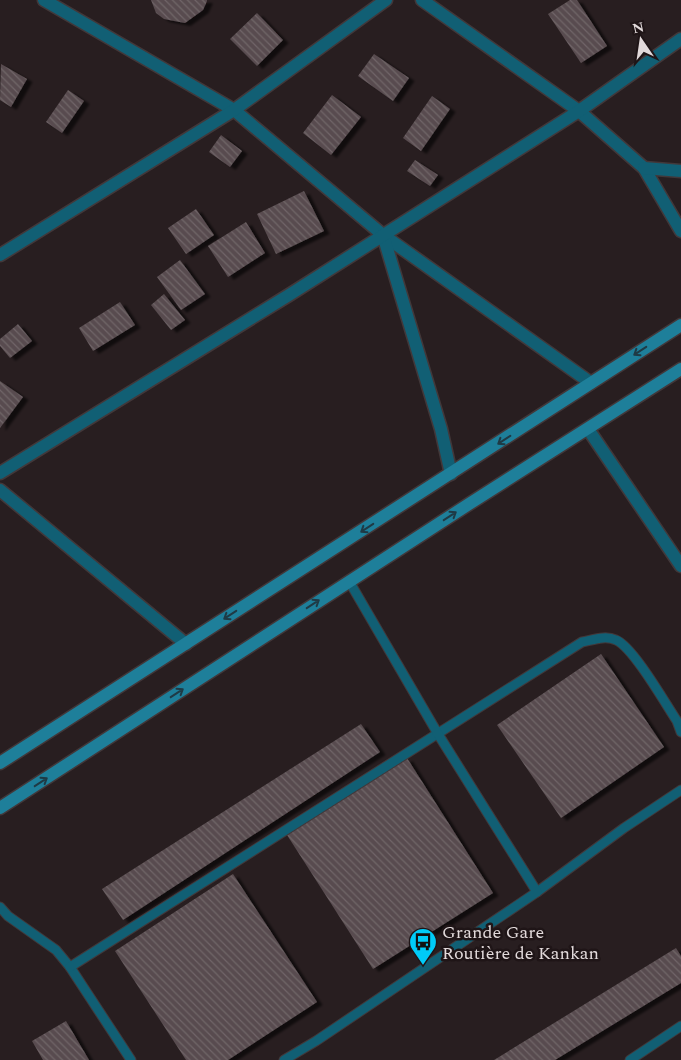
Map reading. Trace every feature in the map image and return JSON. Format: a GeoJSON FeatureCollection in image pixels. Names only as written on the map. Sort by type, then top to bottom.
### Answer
{"type":"FeatureCollection","features":[{"type":"Feature","properties":{"kind":"main road"},"geometry":{"type":"LineString","coordinates":[[0,763],[681,325]]}},
{"type":"Feature","properties":{"kind":"main road"},"geometry":{"type":"LineString","coordinates":[[0,808],[349,581],[681,369]]}},
{"type":"Feature","properties":{"kind":"street"},"geometry":{"type":"LineString","coordinates":[[44,0],[234,110],[383,235],[591,383]]}},
{"type":"Feature","properties":{"kind":"street"},"geometry":{"type":"LineString","coordinates":[[3,248],[234,110],[386,0]]}},
{"type":"Feature","properties":{"kind":"street"},"geometry":{"type":"LineString","coordinates":[[422,0],[579,111],[644,168],[681,231]]}},
{"type":"Feature","properties":{"kind":"street"},"geometry":{"type":"LineString","coordinates":[[0,473],[289,295],[579,111],[681,39]]}},
{"type":"Feature","properties":{"kind":"street"},"geometry":{"type":"LineString","coordinates":[[644,168],[681,171]]}},
{"type":"Feature","properties":{"kind":"street"},"geometry":{"type":"LineString","coordinates":[[383,235],[441,429],[451,474]]}},
{"type":"Feature","properties":{"kind":"street"},"geometry":{"type":"LineString","coordinates":[[588,429],[681,566]]}},
{"type":"Feature","properties":{"kind":"street"},"geometry":{"type":"LineString","coordinates":[[0,490],[186,644]]}},
{"type":"Feature","properties":{"kind":"lane"},"geometry":{"type":"LineString","coordinates":[[349,581],[438,734],[536,892]]}},
{"type":"Feature","properties":{"kind":"lane"},"geometry":{"type":"LineString","coordinates":[[70,967],[582,642],[605,637],[618,640],[632,654],[677,721],[681,732]]}},
{"type":"Feature","properties":{"kind":"lane"},"geometry":{"type":"LineString","coordinates":[[284,1060],[316,1041],[536,892],[624,828],[681,790]]}},
{"type":"Feature","properties":{"kind":"lane"},"geometry":{"type":"LineString","coordinates":[[0,907],[8,916],[56,950],[70,967],[131,1060]]}},
{"type":"Feature","properties":{"kind":"lane"},"geometry":{"type":"LineString","coordinates":[[630,1060],[681,1026]]}},
{"type":"Feature","properties":{"kind":"building"},"geometry":{"type":"Polygon","coordinates":[[[151,0],[207,1],[203,10],[185,23],[164,19],[156,13],[151,0]]]}},
{"type":"Feature","properties":{"kind":"building"},"geometry":{"type":"Polygon","coordinates":[[[570,0],[577,0],[607,46],[581,63],[548,14],[570,0]]]}},
{"type":"Feature","properties":{"kind":"building"},"geometry":{"type":"Polygon","coordinates":[[[257,13],[283,40],[257,66],[230,39],[257,13]]]}},
{"type":"Feature","properties":{"kind":"building"},"geometry":{"type":"Polygon","coordinates":[[[374,54],[409,78],[393,101],[358,76],[374,54]]]}},
{"type":"Feature","properties":{"kind":"building"},"geometry":{"type":"Polygon","coordinates":[[[1,64],[27,79],[11,107],[0,100],[1,64]]]}},
{"type":"Feature","properties":{"kind":"building"},"geometry":{"type":"Polygon","coordinates":[[[68,90],[84,101],[62,133],[46,122],[68,90]]]}},
{"type":"Feature","properties":{"kind":"building"},"geometry":{"type":"Polygon","coordinates":[[[332,95],[361,117],[331,155],[303,133],[332,95]]]}},
{"type":"Feature","properties":{"kind":"building"},"geometry":{"type":"Polygon","coordinates":[[[432,96],[450,109],[421,151],[403,138],[432,96]]]}},
{"type":"Feature","properties":{"kind":"building"},"geometry":{"type":"Polygon","coordinates":[[[221,135],[242,151],[230,167],[209,152],[221,135]]]}},
{"type":"Feature","properties":{"kind":"building"},"geometry":{"type":"Polygon","coordinates":[[[415,160],[438,175],[430,186],[407,171],[415,160]]]}},
{"type":"Feature","properties":{"kind":"building"},"geometry":{"type":"Polygon","coordinates":[[[304,191],[324,231],[276,254],[257,214],[304,191]]]}},
{"type":"Feature","properties":{"kind":"building"},"geometry":{"type":"Polygon","coordinates":[[[196,209],[214,235],[186,254],[168,228],[196,209]]]}},
{"type":"Feature","properties":{"kind":"building"},"geometry":{"type":"Polygon","coordinates":[[[246,222],[265,253],[228,277],[208,246],[246,222]]]}},
{"type":"Feature","properties":{"kind":"building"},"geometry":{"type":"Polygon","coordinates":[[[180,260],[205,294],[181,310],[157,277],[180,260]]]}},
{"type":"Feature","properties":{"kind":"building"},"geometry":{"type":"Polygon","coordinates":[[[164,294],[185,320],[171,330],[151,305],[164,294]]]}},
{"type":"Feature","properties":{"kind":"building"},"geometry":{"type":"Polygon","coordinates":[[[120,302],[135,325],[93,351],[79,328],[120,302]]]}},
{"type":"Feature","properties":{"kind":"building"},"geometry":{"type":"Polygon","coordinates":[[[18,324],[32,341],[10,358],[0,346],[0,339],[18,324]]]}},
{"type":"Feature","properties":{"kind":"building"},"geometry":{"type":"Polygon","coordinates":[[[0,381],[23,397],[0,428],[0,381]]]}},
{"type":"Feature","properties":{"kind":"building"},"geometry":{"type":"Polygon","coordinates":[[[601,654],[664,747],[561,818],[497,725],[601,654]]]}},
{"type":"Feature","properties":{"kind":"building"},"geometry":{"type":"Polygon","coordinates":[[[361,724],[380,752],[123,920],[102,889],[361,724]]]}},
{"type":"Feature","properties":{"kind":"building"},"geometry":{"type":"Polygon","coordinates":[[[407,758],[493,893],[373,969],[287,835],[407,758]]]}},
{"type":"Feature","properties":{"kind":"building"},"geometry":{"type":"Polygon","coordinates":[[[233,874],[317,1002],[228,1060],[186,1060],[115,951],[233,874]]]}},
{"type":"Feature","properties":{"kind":"building"},"geometry":{"type":"Polygon","coordinates":[[[676,948],[681,956],[681,983],[555,1060],[494,1060],[676,948]]]}},
{"type":"Feature","properties":{"kind":"building"},"geometry":{"type":"Polygon","coordinates":[[[66,1021],[89,1060],[43,1060],[32,1041],[66,1021]]]}},
{"type":"Feature","properties":{"kind":"place","name":"Grande Gare Routière de Kankan"},"geometry":{"type":"Point","coordinates":[423,966]}}]}
